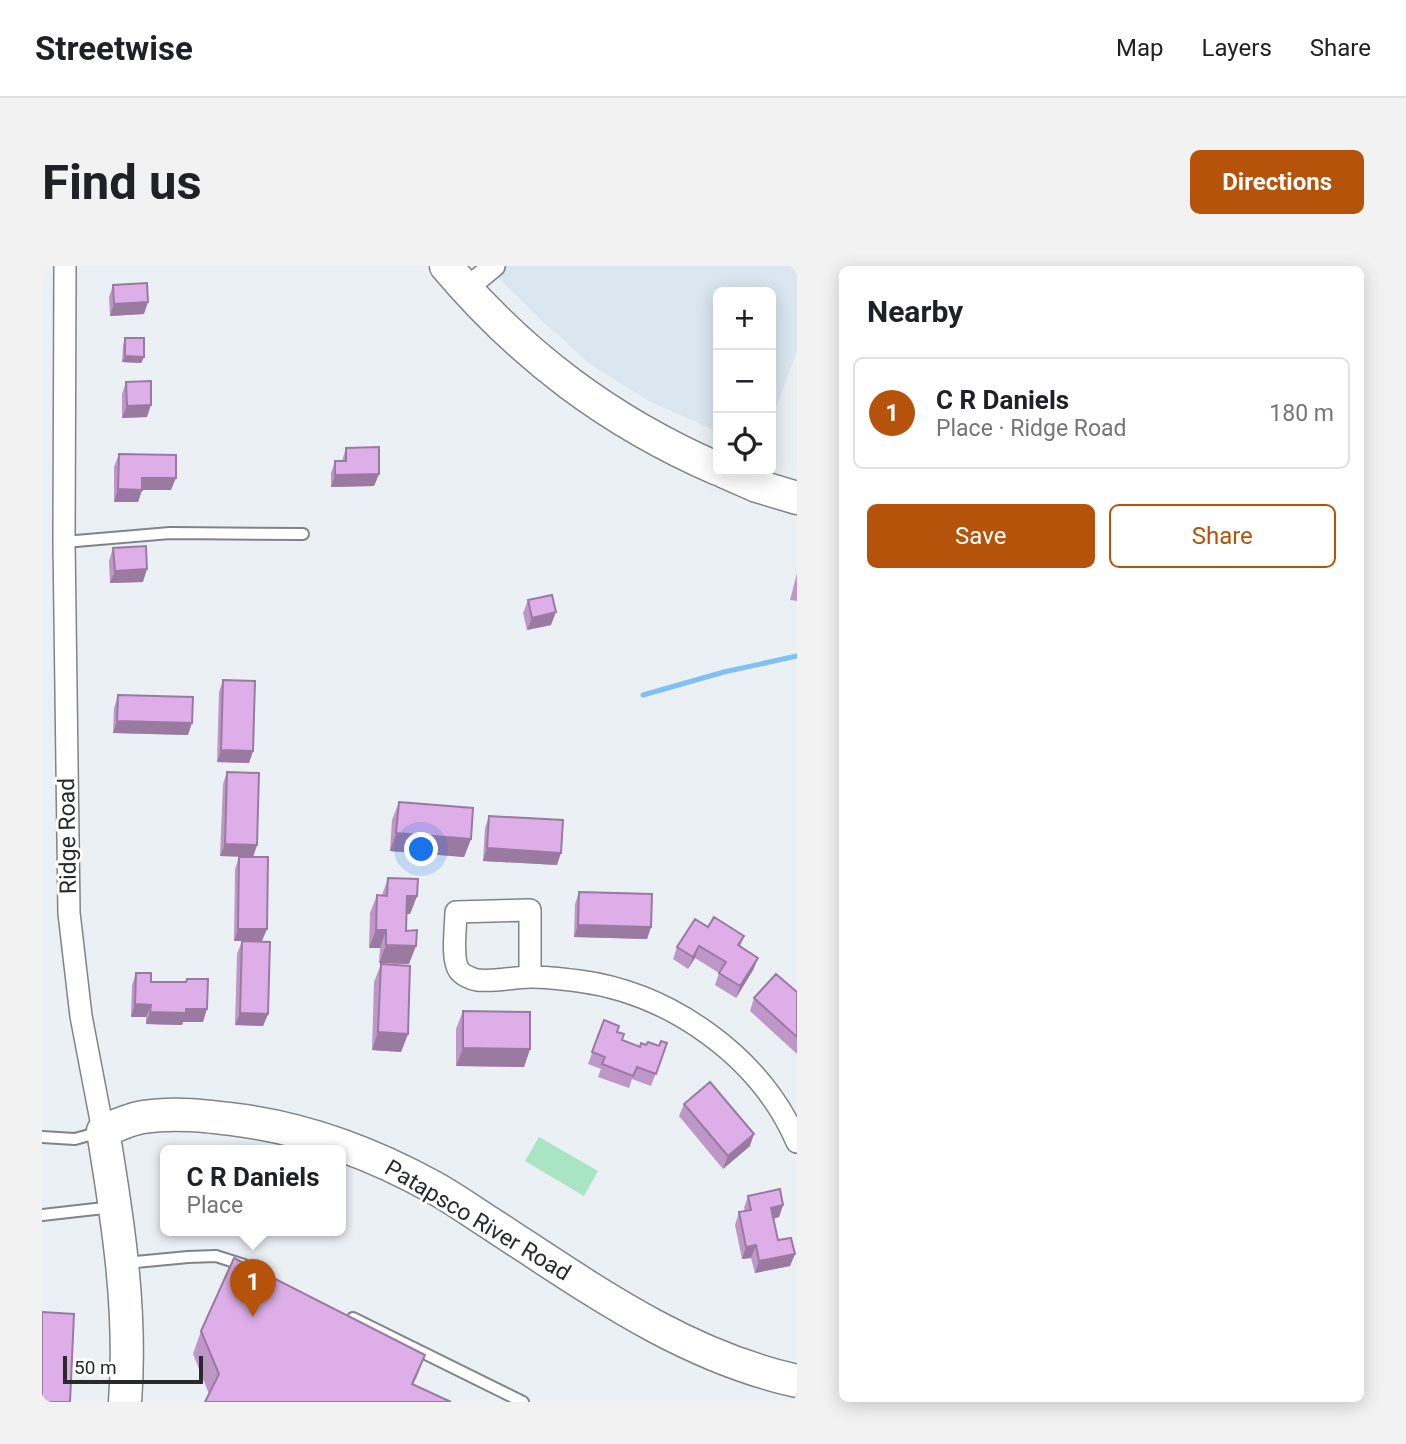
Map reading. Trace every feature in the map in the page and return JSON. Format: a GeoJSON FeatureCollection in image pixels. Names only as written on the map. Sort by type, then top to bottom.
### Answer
{"type":"FeatureCollection","features":[{"type":"Feature","properties":{"kind":"street","name":"Ridge Road"},"geometry":{"type":"LineString","coordinates":[[65,266],[64,542],[69,913],[81,1016],[116,1207],[123,1264],[127,1338],[125,1402]]}},
{"type":"Feature","properties":{"kind":"street"},"geometry":{"type":"LineString","coordinates":[[494,266],[456,278],[516,341],[571,387],[632,427],[713,467]]}},
{"type":"Feature","properties":{"kind":"street"},"geometry":{"type":"LineString","coordinates":[[734,476],[797,498]]}},
{"type":"Feature","properties":{"kind":"street"},"geometry":{"type":"LineString","coordinates":[[530,977],[530,909],[456,912],[454,957],[458,970],[476,980],[530,977],[581,981],[665,1007],[704,1029],[740,1059],[768,1093],[797,1142]]}},
{"type":"Feature","properties":{"kind":"street","name":"Patapsco River Road"},"geometry":{"type":"LineString","coordinates":[[103,1131],[141,1117],[195,1114],[261,1123],[340,1145]]}},
{"type":"Feature","properties":{"kind":"street","name":"Patapsco River Road"},"geometry":{"type":"LineString","coordinates":[[346,1147],[377,1159],[434,1188],[658,1329],[712,1355],[768,1375],[797,1381]]}},
{"type":"Feature","properties":{"kind":"lane"},"geometry":{"type":"LineString","coordinates":[[64,542],[170,533],[303,534]]}},
{"type":"Feature","properties":{"kind":"lane"},"geometry":{"type":"LineString","coordinates":[[42,1137],[75,1139],[103,1131]]}},
{"type":"Feature","properties":{"kind":"lane"},"geometry":{"type":"LineString","coordinates":[[42,1215],[116,1207]]}},
{"type":"Feature","properties":{"kind":"lane"},"geometry":{"type":"LineString","coordinates":[[123,1264],[188,1256],[216,1256],[257,1271]]}},
{"type":"Feature","properties":{"kind":"lane"},"geometry":{"type":"LineString","coordinates":[[341,1313],[523,1402]]}},
{"type":"Feature","properties":{"kind":"shaded area"},"geometry":{"type":"Polygon","coordinates":[[[486,266],[797,266],[797,351],[776,408],[776,287],[713,287],[713,430],[649,401],[590,364],[486,266]]]}},
{"type":"Feature","properties":{"kind":"green space"},"geometry":{"type":"Polygon","coordinates":[[[539,1137],[598,1171],[584,1196],[525,1161],[539,1137]]]}},
{"type":"Feature","properties":{"kind":"building"},"geometry":{"type":"Polygon","coordinates":[[[147,283],[148,302],[114,304],[113,285],[147,283]]]}},
{"type":"Feature","properties":{"kind":"building"},"geometry":{"type":"Polygon","coordinates":[[[125,338],[144,338],[144,357],[125,356],[125,338]]]}},
{"type":"Feature","properties":{"kind":"building"},"geometry":{"type":"Polygon","coordinates":[[[151,381],[151,405],[127,406],[126,382],[151,381]]]}},
{"type":"Feature","properties":{"kind":"building"},"geometry":{"type":"Polygon","coordinates":[[[379,447],[379,474],[335,475],[335,461],[346,461],[346,448],[379,447]]]}},
{"type":"Feature","properties":{"kind":"building"},"geometry":{"type":"Polygon","coordinates":[[[119,454],[176,455],[176,478],[142,478],[142,490],[118,489],[119,454]]]}},
{"type":"Feature","properties":{"kind":"building"},"geometry":{"type":"Polygon","coordinates":[[[146,546],[147,569],[115,571],[113,548],[146,546]]]}},
{"type":"Feature","properties":{"kind":"building"},"geometry":{"type":"Polygon","coordinates":[[[552,595],[556,612],[532,618],[528,600],[552,595]]]}},
{"type":"Feature","properties":{"kind":"building"},"geometry":{"type":"Polygon","coordinates":[[[223,680],[255,681],[253,751],[221,750],[223,680]]]}},
{"type":"Feature","properties":{"kind":"building"},"geometry":{"type":"Polygon","coordinates":[[[118,695],[193,697],[192,723],[117,721],[118,695]]]}},
{"type":"Feature","properties":{"kind":"building"},"geometry":{"type":"Polygon","coordinates":[[[227,772],[259,773],[257,845],[225,844],[227,772]]]}},
{"type":"Feature","properties":{"kind":"building"},"geometry":{"type":"Polygon","coordinates":[[[399,802],[473,808],[471,839],[396,833],[399,802]]]}},
{"type":"Feature","properties":{"kind":"building"},"geometry":{"type":"Polygon","coordinates":[[[489,816],[563,820],[561,853],[487,848],[489,816]]]}},
{"type":"Feature","properties":{"kind":"building"},"geometry":{"type":"Polygon","coordinates":[[[239,857],[268,857],[267,929],[238,929],[239,857]]]}},
{"type":"Feature","properties":{"kind":"building"},"geometry":{"type":"Polygon","coordinates":[[[388,878],[418,879],[417,896],[407,896],[406,931],[417,930],[416,946],[386,945],[386,930],[376,930],[377,895],[387,896],[388,878]]]}},
{"type":"Feature","properties":{"kind":"building"},"geometry":{"type":"Polygon","coordinates":[[[579,892],[652,894],[651,927],[578,925],[579,892]]]}},
{"type":"Feature","properties":{"kind":"building"},"geometry":{"type":"Polygon","coordinates":[[[714,917],[744,936],[738,945],[758,958],[740,986],[719,973],[726,962],[699,946],[693,957],[677,947],[695,919],[708,927],[714,917]]]}},
{"type":"Feature","properties":{"kind":"building"},"geometry":{"type":"Polygon","coordinates":[[[242,941],[270,942],[268,1014],[240,1013],[242,941]]]}},
{"type":"Feature","properties":{"kind":"building"},"geometry":{"type":"Polygon","coordinates":[[[381,964],[410,966],[408,1034],[378,1032],[381,964]]]}},
{"type":"Feature","properties":{"kind":"building"},"geometry":{"type":"Polygon","coordinates":[[[136,973],[151,973],[151,982],[208,979],[207,1009],[186,1009],[186,1013],[150,1012],[151,1005],[135,1004],[136,973]]]}},
{"type":"Feature","properties":{"kind":"building"},"geometry":{"type":"Polygon","coordinates":[[[776,974],[797,992],[797,1037],[754,998],[776,974]]]}},
{"type":"Feature","properties":{"kind":"building"},"geometry":{"type":"Polygon","coordinates":[[[463,1011],[530,1012],[530,1049],[463,1048],[463,1011]]]}},
{"type":"Feature","properties":{"kind":"building"},"geometry":{"type":"Polygon","coordinates":[[[604,1020],[619,1026],[617,1032],[624,1034],[622,1040],[640,1047],[641,1043],[646,1045],[648,1042],[659,1046],[661,1041],[667,1043],[656,1074],[637,1067],[633,1076],[602,1064],[605,1057],[592,1052],[604,1020]]]}},
{"type":"Feature","properties":{"kind":"building"},"geometry":{"type":"Polygon","coordinates":[[[710,1082],[754,1134],[728,1156],[684,1104],[710,1082]]]}},
{"type":"Feature","properties":{"kind":"building"},"geometry":{"type":"Polygon","coordinates":[[[780,1189],[783,1205],[771,1208],[778,1240],[791,1238],[795,1254],[759,1261],[756,1245],[746,1247],[739,1212],[751,1210],[748,1196],[780,1189]]]}},
{"type":"Feature","properties":{"kind":"building"},"geometry":{"type":"Polygon","coordinates":[[[234,1258],[425,1355],[412,1384],[451,1402],[205,1402],[219,1374],[201,1331],[234,1258]]]}},
{"type":"Feature","properties":{"kind":"building"},"geometry":{"type":"Polygon","coordinates":[[[42,1312],[74,1314],[70,1402],[42,1402],[42,1312]]]}},
{"type":"Feature","properties":{"kind":"waterway"},"geometry":{"type":"LineString","coordinates":[[643,695],[724,672],[797,656]]}},
{"type":"Feature","properties":{"kind":"place","name":"C R Daniels"},"geometry":{"type":"Point","coordinates":[253,1317]}}]}
